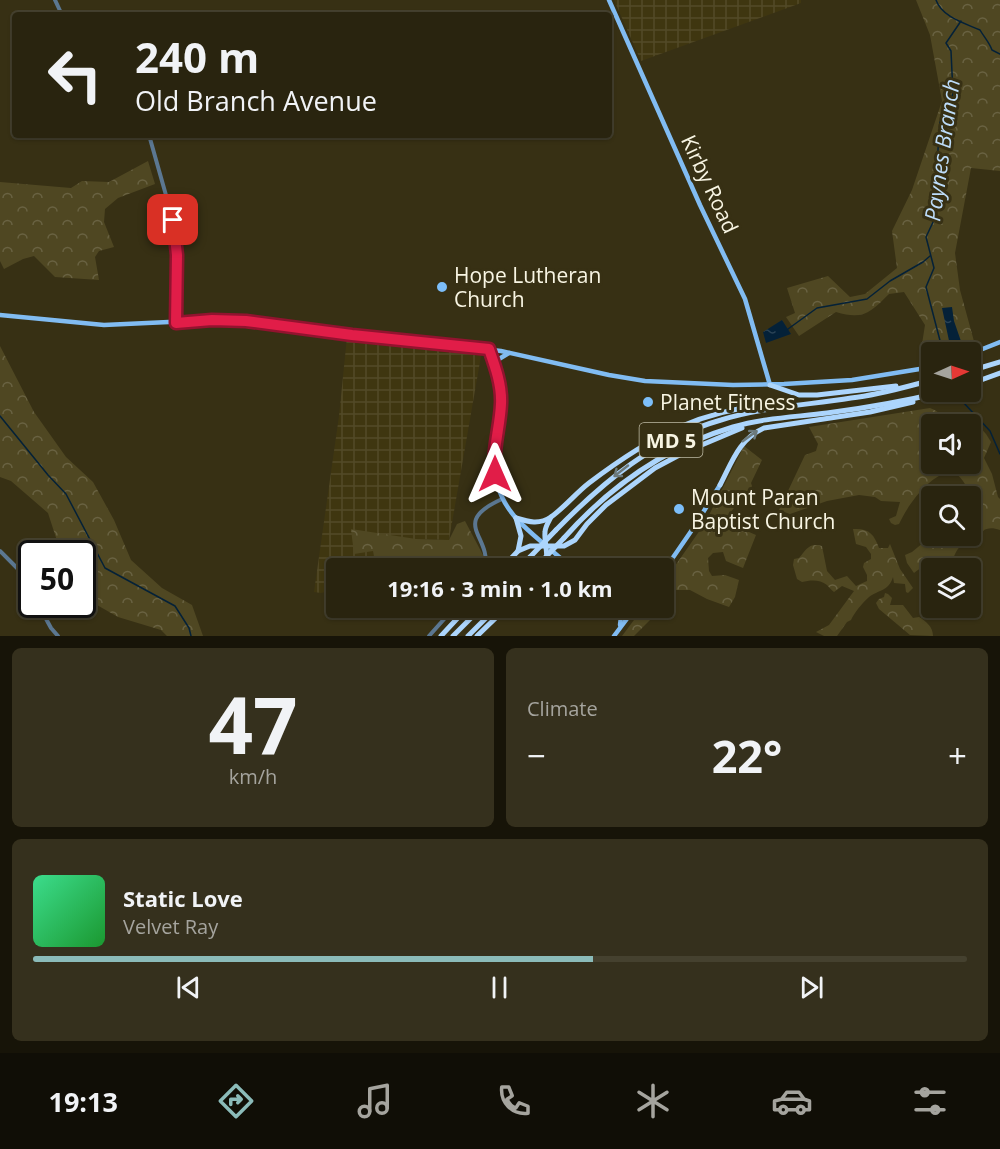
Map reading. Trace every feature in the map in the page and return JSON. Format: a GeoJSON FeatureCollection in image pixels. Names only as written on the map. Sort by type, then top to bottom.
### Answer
{"type":"FeatureCollection","features":[{"type":"Feature","properties":{"kind":"highway"},"geometry":{"type":"LineString","coordinates":[[981,368],[1000,362]]}},
{"type":"Feature","properties":{"kind":"highway"},"geometry":{"type":"LineString","coordinates":[[981,380],[1000,373]]}},
{"type":"Feature","properties":{"kind":"highway"},"geometry":{"type":"LineString","coordinates":[[770,385],[799,395],[817,395],[921,383]]}},
{"type":"Feature","properties":{"kind":"highway","name":"MD 5"},"geometry":{"type":"LineString","coordinates":[[530,558],[601,486],[626,466],[667,442],[721,420],[770,409],[874,395],[921,383]]}},
{"type":"Feature","properties":{"kind":"highway","name":"MD 5"},"geometry":{"type":"LineString","coordinates":[[548,558],[564,538],[608,494],[655,460],[696,440],[733,427],[756,422],[840,411],[921,396]]}},
{"type":"Feature","properties":{"kind":"highway"},"geometry":{"type":"LineString","coordinates":[[720,485],[741,443],[752,433],[764,428],[870,412],[921,398]]}},
{"type":"Feature","properties":{"kind":"highway"},"geometry":{"type":"LineString","coordinates":[[516,518],[532,524],[551,517],[580,490],[609,468],[666,432],[713,413],[773,405],[812,403]]}},
{"type":"Feature","properties":{"kind":"highway"},"geometry":{"type":"LineString","coordinates":[[511,558],[518,551],[530,546],[564,546],[575,540],[606,505],[656,468],[685,452],[756,422]]}},
{"type":"Feature","properties":{"kind":"highway"},"geometry":{"type":"LineString","coordinates":[[546,558],[545,531],[551,517]]}},
{"type":"Feature","properties":{"kind":"highway"},"geometry":{"type":"LineString","coordinates":[[516,518],[521,536],[518,551]]}},
{"type":"Feature","properties":{"kind":"highway"},"geometry":{"type":"LineString","coordinates":[[441,636],[458,618]]}},
{"type":"Feature","properties":{"kind":"highway"},"geometry":{"type":"LineString","coordinates":[[453,636],[471,618]]}},
{"type":"Feature","properties":{"kind":"highway"},"geometry":{"type":"LineString","coordinates":[[468,636],[486,618]]}},
{"type":"Feature","properties":{"kind":"highway"},"geometry":{"type":"LineString","coordinates":[[477,636],[496,618]]}},
{"type":"Feature","properties":{"kind":"main road","name":"Kirby Road"},"geometry":{"type":"LineString","coordinates":[[609,0],[700,205],[746,300],[770,385]]}},
{"type":"Feature","properties":{"kind":"main road"},"geometry":{"type":"LineString","coordinates":[[0,315],[96,324],[246,321],[512,352],[631,380],[770,385],[843,381],[921,369]]}},
{"type":"Feature","properties":{"kind":"main road"},"geometry":{"type":"LineString","coordinates":[[981,350],[1000,342]]}},
{"type":"Feature","properties":{"kind":"main road"},"geometry":{"type":"LineString","coordinates":[[489,349],[496,370],[501,402],[494,465],[496,483],[502,499],[516,518],[560,558]]}},
{"type":"Feature","properties":{"kind":"main road"},"geometry":{"type":"LineString","coordinates":[[496,370],[499,359],[512,352]]}},
{"type":"Feature","properties":{"kind":"main road"},"geometry":{"type":"LineString","coordinates":[[673,558],[720,485]]}},
{"type":"Feature","properties":{"kind":"main road"},"geometry":{"type":"LineString","coordinates":[[620,627],[621,618]]}},
{"type":"Feature","properties":{"kind":"main road"},"geometry":{"type":"LineString","coordinates":[[614,636],[626,618]]}},
{"type":"Feature","properties":{"kind":"street"},"geometry":{"type":"LineString","coordinates":[[150,138],[167,195],[175,233],[176,323]]}},
{"type":"Feature","properties":{"kind":"street"},"geometry":{"type":"LineString","coordinates":[[485,558],[485,552],[475,530],[477,518],[481,511],[502,499]]}},
{"type":"Feature","properties":{"kind":"street"},"geometry":{"type":"LineString","coordinates":[[0,551],[18,569]]}},
{"type":"Feature","properties":{"kind":"street"},"geometry":{"type":"LineString","coordinates":[[46,618],[58,636]]}},
{"type":"Feature","properties":{"kind":"street"},"geometry":{"type":"LineString","coordinates":[[429,636],[445,618]]}},
{"type":"Feature","properties":{"kind":"shaded area"},"geometry":{"type":"Polygon","coordinates":[[[614,0],[801,0],[801,3],[641,61],[614,0]]]}},
{"type":"Feature","properties":{"kind":"shaded area"},"geometry":{"type":"Polygon","coordinates":[[[347,337],[480,353],[449,540],[416,539],[373,551],[374,558],[326,558],[326,592],[321,593],[314,592],[339,416],[347,337]]]}},
{"type":"Feature","properties":{"kind":"green space"},"geometry":{"type":"Polygon","coordinates":[[[916,0],[1000,0],[1000,171],[971,168],[955,253],[960,290],[974,342],[922,342],[925,325],[904,292],[889,294],[871,310],[860,315],[836,312],[799,336],[786,317],[795,313],[787,288],[828,276],[850,297],[865,294],[897,268],[892,231],[912,190],[942,101],[930,35],[916,0]]]}},
{"type":"Feature","properties":{"kind":"green space"},"geometry":{"type":"Polygon","coordinates":[[[148,161],[155,184],[118,198],[105,209],[104,222],[114,247],[99,251],[95,257],[99,280],[55,277],[34,256],[4,269],[0,261],[0,182],[71,188],[82,181],[109,182],[148,161]]]}},
{"type":"Feature","properties":{"kind":"green space"},"geometry":{"type":"Polygon","coordinates":[[[0,346],[34,412],[66,457],[93,482],[114,520],[131,560],[162,588],[192,605],[203,636],[167,636],[161,630],[118,617],[96,604],[96,540],[57,540],[48,513],[11,481],[0,477],[0,346]]]}},
{"type":"Feature","properties":{"kind":"green space"},"geometry":{"type":"Polygon","coordinates":[[[930,408],[940,414],[921,414],[921,474],[942,474],[926,486],[921,486],[921,491],[908,507],[899,524],[891,523],[889,519],[896,516],[900,502],[881,501],[875,497],[859,495],[827,501],[790,514],[779,510],[805,455],[816,451],[818,444],[809,427],[930,408]]]}},
{"type":"Feature","properties":{"kind":"green space"},"geometry":{"type":"Polygon","coordinates":[[[981,429],[991,442],[984,458],[1000,499],[1000,530],[992,528],[981,532],[981,486],[966,486],[957,474],[981,474],[981,429]]]}},
{"type":"Feature","properties":{"kind":"green space"},"geometry":{"type":"Polygon","coordinates":[[[744,446],[762,460],[751,483],[752,486],[730,513],[728,523],[756,535],[743,568],[726,561],[723,552],[713,553],[708,558],[709,571],[712,576],[725,575],[739,580],[735,597],[729,607],[690,590],[674,589],[674,567],[705,523],[744,446]]]}},
{"type":"Feature","properties":{"kind":"green space"},"geometry":{"type":"Polygon","coordinates":[[[465,521],[483,558],[374,558],[373,551],[354,554],[351,529],[416,539],[449,540],[457,524],[465,521]]]}},
{"type":"Feature","properties":{"kind":"green space"},"geometry":{"type":"Polygon","coordinates":[[[853,529],[870,533],[879,548],[888,548],[890,544],[900,569],[913,588],[908,593],[906,592],[905,584],[894,583],[893,577],[886,588],[864,602],[837,636],[824,636],[816,632],[829,625],[854,591],[842,586],[834,592],[821,582],[812,580],[802,582],[797,579],[793,565],[794,559],[799,558],[811,546],[822,546],[827,571],[835,580],[847,576],[856,586],[867,581],[863,567],[864,563],[871,559],[871,554],[866,547],[856,544],[853,529]]]}},
{"type":"Feature","properties":{"kind":"green space"},"geometry":{"type":"Polygon","coordinates":[[[921,545],[961,546],[953,558],[921,558],[921,568],[914,573],[905,555],[921,545]]]}},
{"type":"Feature","properties":{"kind":"green space"},"geometry":{"type":"Polygon","coordinates":[[[885,593],[892,598],[890,605],[903,605],[913,618],[919,617],[927,622],[933,636],[910,635],[879,609],[876,603],[884,597],[885,593]]]}},
{"type":"Feature","properties":{"kind":"green space"},"geometry":{"type":"Polygon","coordinates":[[[636,618],[652,618],[634,636],[622,636],[636,618]]]}},
{"type":"Feature","properties":{"kind":"water"},"geometry":{"type":"Polygon","coordinates":[[[952,307],[961,342],[949,342],[942,308],[952,307]]]}},
{"type":"Feature","properties":{"kind":"water"},"geometry":{"type":"Polygon","coordinates":[[[782,320],[791,334],[766,343],[763,332],[782,320]]]}},
{"type":"Feature","properties":{"kind":"waterway"},"geometry":{"type":"LineString","coordinates":[[936,0],[948,15],[980,30],[992,50],[1000,54]]}},
{"type":"Feature","properties":{"kind":"waterway","name":"Paynes Branch"},"geometry":{"type":"LineString","coordinates":[[940,342],[926,287],[934,268],[926,237],[935,218],[940,122],[953,94],[951,51],[946,43],[961,21]]}},
{"type":"Feature","properties":{"kind":"waterway"},"geometry":{"type":"LineString","coordinates":[[788,329],[817,308],[867,299],[890,281],[930,256]]}},
{"type":"Feature","properties":{"kind":"waterway","name":"Paynes Branch"},"geometry":{"type":"LineString","coordinates":[[963,402],[990,431],[1000,454]]}},
{"type":"Feature","properties":{"kind":"waterway"},"geometry":{"type":"LineString","coordinates":[[0,416],[66,494],[105,568],[175,606],[189,628],[191,636]]}},
{"type":"Feature","properties":{"kind":"place","name":"Hope Lutheran Church"},"geometry":{"type":"Point","coordinates":[442,287]}},
{"type":"Feature","properties":{"kind":"place","name":"Planet Fitness"},"geometry":{"type":"Point","coordinates":[648,402]}},
{"type":"Feature","properties":{"kind":"place","name":"Mount Paran Baptist Church"},"geometry":{"type":"Point","coordinates":[679,509]}},
{"type":"Feature","properties":{"kind":"route"},"geometry":{"type":"LineString","coordinates":[[173,220],[177,255],[176,323],[235,320],[489,349],[501,393],[501,412],[493,457],[495,474]]}}]}
